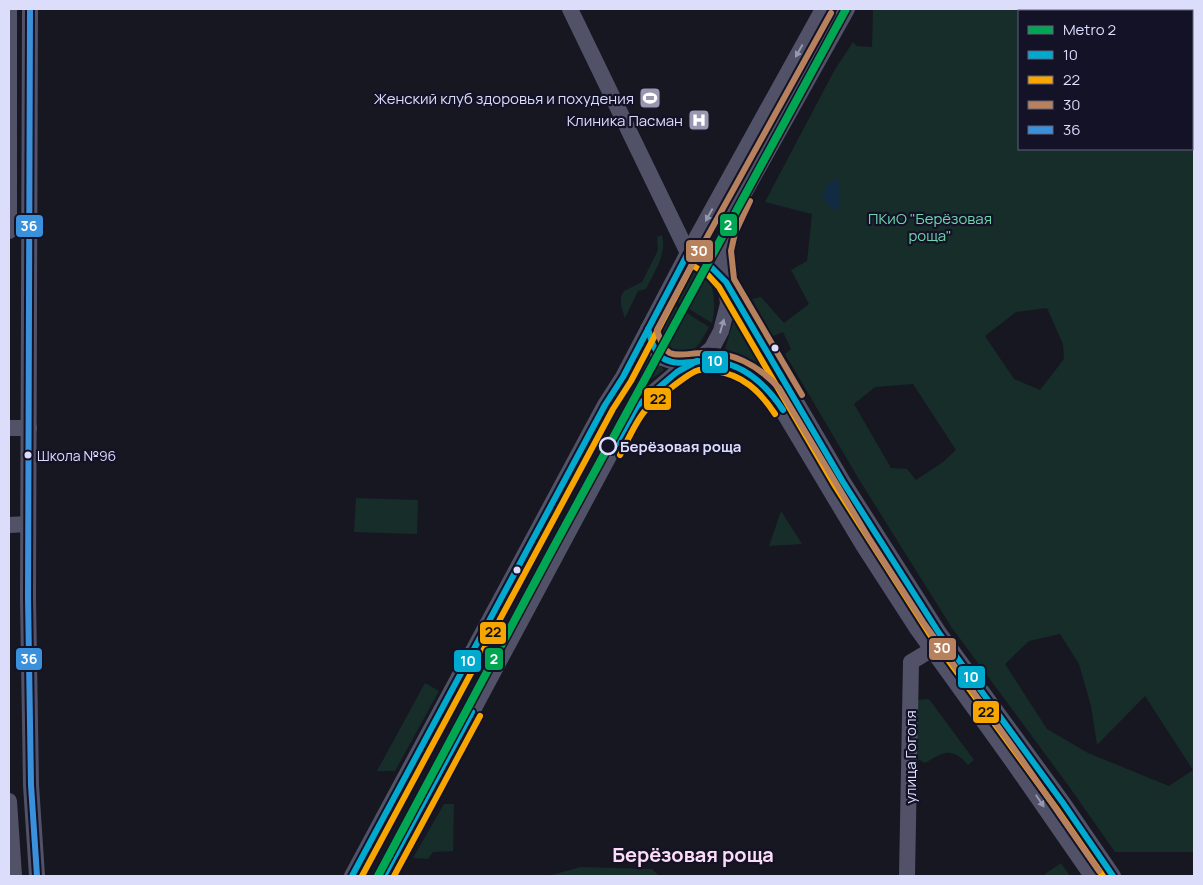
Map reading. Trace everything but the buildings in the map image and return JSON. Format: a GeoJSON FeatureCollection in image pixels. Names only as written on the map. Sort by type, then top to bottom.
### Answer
{"type":"FeatureCollection","features":[{"type":"Feature","properties":{"kind":"main road"},"geometry":{"type":"LineString","coordinates":[[9,9],[9,231]]}},
{"type":"Feature","properties":{"kind":"main road"},"geometry":{"type":"LineString","coordinates":[[30,9],[28,524],[31,785],[37,876]]}},
{"type":"Feature","properties":{"kind":"main road"},"geometry":{"type":"LineString","coordinates":[[570,9],[688,253],[704,260],[717,270],[726,282],[843,482],[939,633],[1057,795],[1113,876]]}},
{"type":"Feature","properties":{"kind":"main road"},"geometry":{"type":"LineString","coordinates":[[352,876],[605,406],[623,377],[688,253],[823,9]]}},
{"type":"Feature","properties":{"kind":"main road"},"geometry":{"type":"LineString","coordinates":[[384,876],[631,415],[637,406],[677,372],[697,361],[712,348],[722,331],[728,304],[722,251],[727,230],[743,195],[847,9]]}},
{"type":"Feature","properties":{"kind":"main road"},"geometry":{"type":"LineString","coordinates":[[648,329],[654,349],[662,358],[685,363],[697,361],[720,362],[737,367],[764,384],[772,393],[863,545],[931,650],[1013,762],[1092,876]]}},
{"type":"Feature","properties":{"kind":"main road"},"geometry":{"type":"LineString","coordinates":[[9,428],[29,428]]}},
{"type":"Feature","properties":{"kind":"main road"},"geometry":{"type":"LineString","coordinates":[[9,525],[28,524]]}},
{"type":"Feature","properties":{"kind":"main road","name":"улица Гоголя"},"geometry":{"type":"LineString","coordinates":[[907,876],[912,662],[931,650]]}},
{"type":"Feature","properties":{"kind":"main road"},"geometry":{"type":"LineString","coordinates":[[9,802],[14,876]]}},
{"type":"Feature","properties":{"kind":"green space","name":"ПКиО \"Берёзовая роща\""},"geometry":{"type":"Polygon","coordinates":[[[873,9],[1072,9],[1074,10],[1018,10],[1018,150],[1193,150],[1193,10],[1166,9],[1194,9],[1194,852],[1115,852],[952,628],[860,481],[785,354],[791,349],[783,332],[773,336],[752,299],[761,297],[784,323],[809,304],[791,270],[807,261],[812,214],[765,202],[834,71],[853,42],[857,46],[872,47],[873,9]],[[1047,308],[1016,312],[985,336],[1014,379],[1040,390],[1064,359],[1063,344],[1047,308]],[[913,384],[875,387],[854,404],[891,468],[907,469],[916,480],[943,462],[956,450],[913,384]],[[1060,634],[1029,641],[1005,664],[1047,729],[1088,753],[1169,786],[1193,770],[1145,696],[1097,745],[1091,706],[1079,664],[1060,634]]]}},
{"type":"Feature","properties":{"kind":"green space"},"geometry":{"type":"Polygon","coordinates":[[[662,235],[663,249],[659,263],[646,289],[638,291],[625,318],[621,306],[621,296],[624,291],[642,282],[658,250],[657,237],[662,235]]]}},
{"type":"Feature","properties":{"kind":"green space"},"geometry":{"type":"Polygon","coordinates":[[[701,268],[712,287],[714,309],[712,323],[676,301],[690,274],[696,269],[701,268]]]}},
{"type":"Feature","properties":{"kind":"green space"},"geometry":{"type":"Polygon","coordinates":[[[674,305],[709,327],[700,343],[689,355],[676,353],[665,344],[663,331],[674,305]]]}},
{"type":"Feature","properties":{"kind":"green space"},"geometry":{"type":"Polygon","coordinates":[[[735,317],[772,378],[744,358],[725,349],[735,317]]]}},
{"type":"Feature","properties":{"kind":"green space"},"geometry":{"type":"Polygon","coordinates":[[[649,353],[664,370],[635,391],[649,353]]]}},
{"type":"Feature","properties":{"kind":"green space"},"geometry":{"type":"Polygon","coordinates":[[[356,498],[418,500],[417,534],[354,532],[356,498]]]}},
{"type":"Feature","properties":{"kind":"green space"},"geometry":{"type":"Polygon","coordinates":[[[781,511],[802,544],[769,546],[781,511]]]}},
{"type":"Feature","properties":{"kind":"green space"},"geometry":{"type":"Polygon","coordinates":[[[425,683],[439,691],[395,771],[377,771],[425,683]]]}},
{"type":"Feature","properties":{"kind":"green space"},"geometry":{"type":"Polygon","coordinates":[[[929,699],[974,760],[968,765],[952,753],[942,754],[925,763],[918,759],[918,700],[929,699]]]}},
{"type":"Feature","properties":{"kind":"green space"},"geometry":{"type":"Polygon","coordinates":[[[444,804],[454,804],[453,851],[433,852],[428,859],[413,858],[444,804]]]}},
{"type":"Feature","properties":{"kind":"green space"},"geometry":{"type":"Polygon","coordinates":[[[1061,863],[1070,876],[1046,876],[1045,874],[1061,863]]]}},
{"type":"Feature","properties":{"kind":"green space"},"geometry":{"type":"Polygon","coordinates":[[[581,867],[652,869],[659,876],[548,876],[581,867]]]}},
{"type":"Feature","properties":{"kind":"water"},"geometry":{"type":"Polygon","coordinates":[[[840,179],[839,210],[828,205],[822,195],[828,184],[840,179]]]}},
{"type":"Feature","properties":{"kind":"metro line","name":"2"},"geometry":{"type":"LineString","coordinates":[[378,876],[551,552],[846,9]]}},
{"type":"Feature","properties":{"kind":"transit line","name":"36"},"geometry":{"type":"LineString","coordinates":[[30,9],[28,598],[31,785],[37,876]]}},
{"type":"Feature","properties":{"kind":"transit line","name":"30"},"geometry":{"type":"LineString","coordinates":[[831,13],[657,330],[660,340],[670,353],[681,355],[697,353],[723,354],[744,361],[763,373],[779,388],[870,540],[923,622],[1099,871]]}},
{"type":"Feature","properties":{"kind":"transit line","name":"30"},"geometry":{"type":"LineString","coordinates":[[750,201],[735,233],[731,251],[734,279],[802,395]]}},
{"type":"Feature","properties":{"kind":"transit line","name":"10"},"geometry":{"type":"LineString","coordinates":[[352,876],[605,405],[623,377],[688,253],[709,265],[726,282],[843,482],[939,633],[1063,803],[1113,876]]}},
{"type":"Feature","properties":{"kind":"transit line","name":"22"},"geometry":{"type":"LineString","coordinates":[[362,876],[692,265],[708,275],[719,287],[835,486],[932,638],[1056,808],[1103,876]]}},
{"type":"Feature","properties":{"kind":"transit line","name":"10"},"geometry":{"type":"LineString","coordinates":[[648,329],[655,350],[664,359],[679,363],[705,361],[729,364],[760,382],[783,410]]}},
{"type":"Feature","properties":{"kind":"transit line","name":"10"},"geometry":{"type":"LineString","coordinates":[[612,451],[637,406],[677,372],[697,361]]}},
{"type":"Feature","properties":{"kind":"transit line","name":"22"},"geometry":{"type":"LineString","coordinates":[[620,455],[644,412],[679,382],[699,370],[724,373],[742,380],[763,398],[775,414]]}},
{"type":"Feature","properties":{"kind":"transit line","name":"10"},"geometry":{"type":"LineString","coordinates":[[384,876],[472,712]]}},
{"type":"Feature","properties":{"kind":"transit line","name":"22"},"geometry":{"type":"LineString","coordinates":[[394,876],[480,716]]}},
{"type":"Feature","properties":{"kind":"place","name":"Женский клуб здоровья и похудения"},"geometry":{"type":"Point","coordinates":[650,98]}},
{"type":"Feature","properties":{"kind":"place","name":"Клиника Пасман"},"geometry":{"type":"Point","coordinates":[699,120]}},
{"type":"Feature","properties":{"kind":"place","name":"Берёзовая роща"},"geometry":{"type":"Point","coordinates":[608,446]}},
{"type":"Feature","properties":{"kind":"place","name":"Школа №96"},"geometry":{"type":"Point","coordinates":[28,455]}},
{"type":"Feature","properties":{"kind":"district","name":"Берёзовая роща"},"geometry":{"type":"Point","coordinates":[693,854]}}]}
